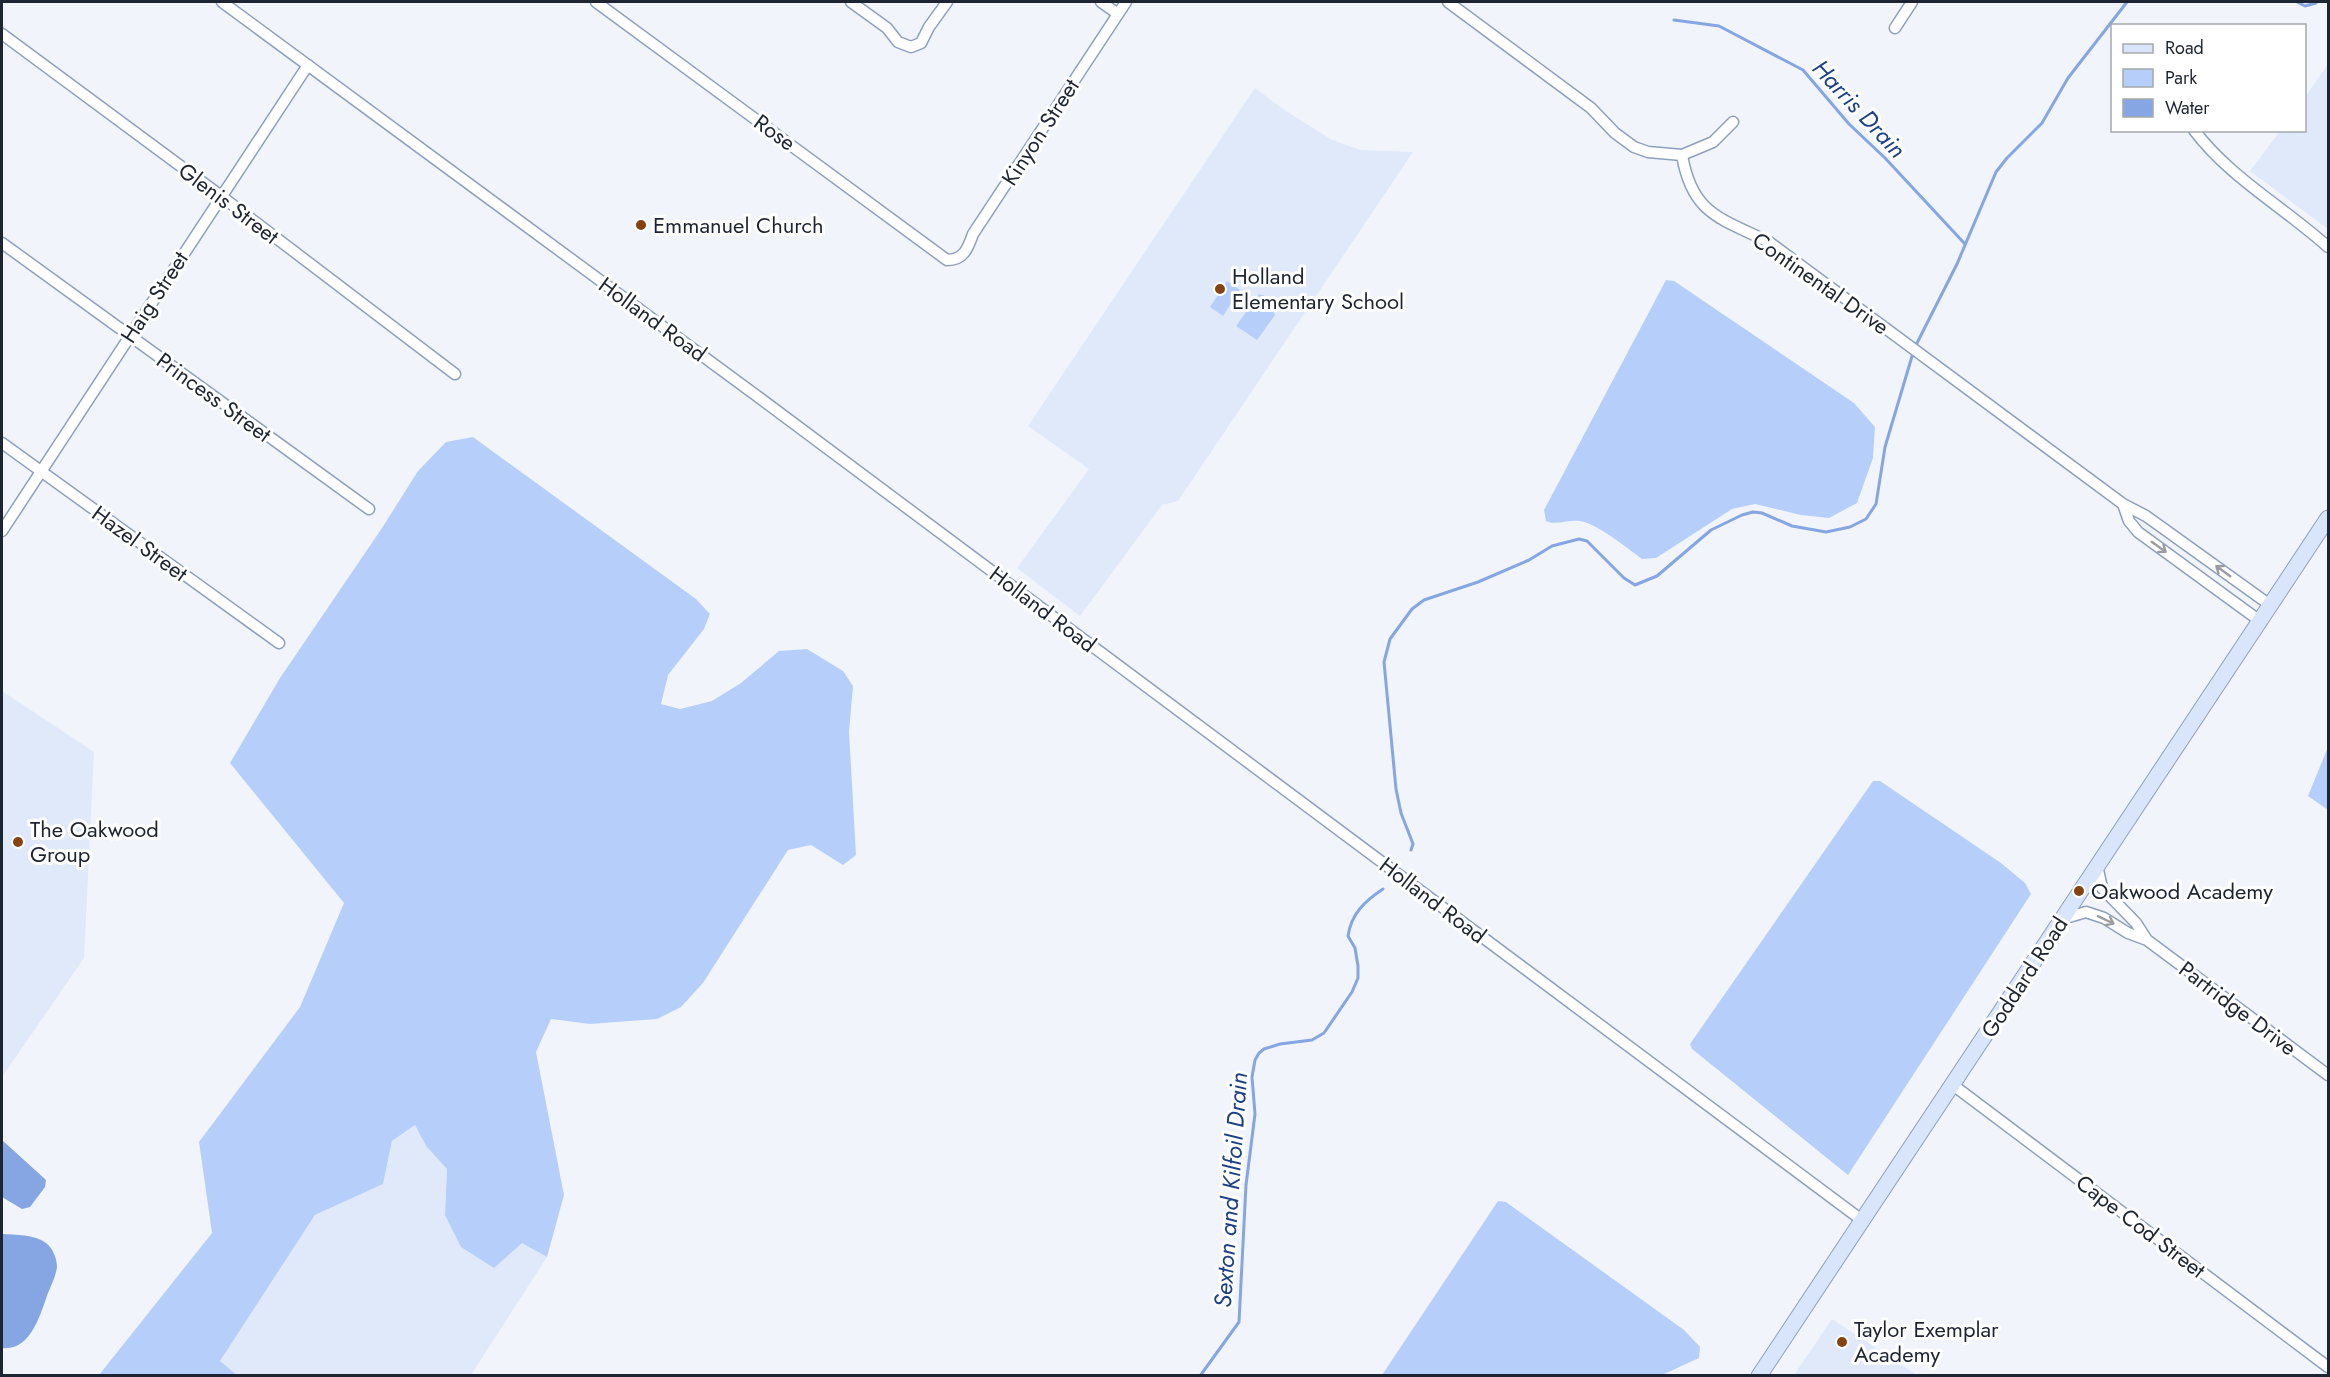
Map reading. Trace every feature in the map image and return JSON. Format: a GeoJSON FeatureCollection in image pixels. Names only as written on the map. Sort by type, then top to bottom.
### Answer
{"type":"FeatureCollection","features":[{"type":"Feature","properties":{"kind":"main road","name":"Goddard Road"},"geometry":{"type":"LineString","coordinates":[[1759,1376],[2328,518]]}},
{"type":"Feature","properties":{"kind":"street","name":"Holland Road"},"geometry":{"type":"LineString","coordinates":[[222,2],[757,396],[1863,1221]]}},
{"type":"Feature","properties":{"kind":"street","name":"Rose"},"geometry":{"type":"LineString","coordinates":[[596,2],[927,243],[943,259],[953,260]]}},
{"type":"Feature","properties":{"kind":"street"},"geometry":{"type":"LineString","coordinates":[[851,2],[887,28],[898,42],[911,47],[921,44],[929,27],[948,2]]}},
{"type":"Feature","properties":{"kind":"street"},"geometry":{"type":"LineString","coordinates":[[1101,2],[1118,14]]}},
{"type":"Feature","properties":{"kind":"street","name":"Kinyon Street"},"geometry":{"type":"LineString","coordinates":[[953,260],[966,252],[973,234],[1126,2]]}},
{"type":"Feature","properties":{"kind":"street"},"geometry":{"type":"LineString","coordinates":[[1448,2],[1591,108],[1624,141],[1648,152],[1682,155],[1713,142],[1733,122]]}},
{"type":"Feature","properties":{"kind":"street"},"geometry":{"type":"LineString","coordinates":[[1895,28],[1912,2]]}},
{"type":"Feature","properties":{"kind":"street","name":"Glenis Street"},"geometry":{"type":"LineString","coordinates":[[2,34],[221,196],[455,374]]}},
{"type":"Feature","properties":{"kind":"street","name":"Haig Street"},"geometry":{"type":"LineString","coordinates":[[2,531],[308,65]]}},
{"type":"Feature","properties":{"kind":"street"},"geometry":{"type":"LineString","coordinates":[[2195,132],[2204,144],[2232,170],[2301,223],[2328,247]]}},
{"type":"Feature","properties":{"kind":"street","name":"Continental Drive"},"geometry":{"type":"LineString","coordinates":[[1682,155],[1690,188],[1707,210],[1769,242],[2123,504],[2146,516],[2270,605]]}},
{"type":"Feature","properties":{"kind":"street","name":"Princess Street"},"geometry":{"type":"LineString","coordinates":[[2,243],[369,509]]}},
{"type":"Feature","properties":{"kind":"street","name":"Hazel Street"},"geometry":{"type":"LineString","coordinates":[[2,443],[279,643]]}},
{"type":"Feature","properties":{"kind":"street","name":"Continental Drive"},"geometry":{"type":"LineString","coordinates":[[2123,504],[2129,521],[2138,532],[2260,621]]}},
{"type":"Feature","properties":{"kind":"street"},"geometry":{"type":"LineString","coordinates":[[2097,865],[2102,888],[2136,923],[2147,940]]}},
{"type":"Feature","properties":{"kind":"street"},"geometry":{"type":"LineString","coordinates":[[2062,919],[2086,912],[2104,918],[2128,933],[2147,940]]}},
{"type":"Feature","properties":{"kind":"street","name":"Partridge Drive"},"geometry":{"type":"LineString","coordinates":[[2147,940],[2328,1076]]}},
{"type":"Feature","properties":{"kind":"street","name":"Cape Cod Street"},"geometry":{"type":"LineString","coordinates":[[1953,1085],[2328,1367]]}},
{"type":"Feature","properties":{"kind":"shaded area"},"geometry":{"type":"Polygon","coordinates":[[[2328,64],[2328,229],[2250,171],[2279,132],[2306,132],[2306,96],[2328,64]]]}},
{"type":"Feature","properties":{"kind":"shaded area","name":"Holland Elementary School"},"geometry":{"type":"Polygon","coordinates":[[[1255,88],[1332,140],[1361,150],[1413,152],[1178,501],[1162,505],[1080,616],[1017,568],[1089,469],[1028,426],[1255,88]]]}},
{"type":"Feature","properties":{"kind":"shaded area"},"geometry":{"type":"Polygon","coordinates":[[[2,691],[94,752],[84,958],[2,1077],[2,691]]]}},
{"type":"Feature","properties":{"kind":"shaded area"},"geometry":{"type":"Polygon","coordinates":[[[415,1125],[426,1146],[447,1169],[445,1215],[522,1243],[547,1257],[471,1375],[237,1375],[220,1361],[315,1215],[383,1184],[392,1141],[415,1125]]]}},
{"type":"Feature","properties":{"kind":"shaded area","name":"Taylor Exemplar Academy"},"geometry":{"type":"Polygon","coordinates":[[[1832,1319],[1917,1375],[1794,1375],[1832,1319]]]}},
{"type":"Feature","properties":{"kind":"green space"},"geometry":{"type":"Polygon","coordinates":[[[1666,280],[1674,281],[1854,403],[1875,427],[1873,458],[1857,503],[1829,518],[1801,515],[1755,504],[1732,509],[1656,558],[1642,559],[1612,537],[1587,523],[1546,521],[1544,510],[1666,280]]]}},
{"type":"Feature","properties":{"kind":"green space"},"geometry":{"type":"Polygon","coordinates":[[[1227,281],[1240,290],[1223,316],[1210,307],[1227,281]]]}},
{"type":"Feature","properties":{"kind":"green space"},"geometry":{"type":"Polygon","coordinates":[[[1259,294],[1265,296],[1275,315],[1257,340],[1236,326],[1259,294]]]}},
{"type":"Feature","properties":{"kind":"green space"},"geometry":{"type":"Polygon","coordinates":[[[473,437],[696,599],[710,614],[704,629],[668,675],[661,704],[680,709],[712,701],[741,683],[779,651],[807,649],[843,671],[853,686],[849,732],[856,855],[843,865],[811,845],[788,850],[703,983],[681,1007],[657,1019],[590,1024],[551,1019],[536,1052],[564,1195],[547,1257],[522,1243],[494,1268],[461,1247],[445,1215],[447,1169],[426,1146],[415,1125],[392,1141],[383,1184],[315,1215],[220,1361],[237,1375],[99,1375],[212,1233],[199,1142],[300,1007],[344,903],[230,763],[280,678],[418,471],[446,442],[473,437]]]}},
{"type":"Feature","properties":{"kind":"green space"},"geometry":{"type":"Polygon","coordinates":[[[2328,747],[2328,810],[2308,796],[2328,747]]]}},
{"type":"Feature","properties":{"kind":"green space"},"geometry":{"type":"Polygon","coordinates":[[[1873,781],[1880,781],[2001,863],[2025,883],[2031,894],[1848,1175],[1692,1049],[1690,1044],[1873,781]]]}},
{"type":"Feature","properties":{"kind":"green space"},"geometry":{"type":"Polygon","coordinates":[[[1498,1201],[1506,1202],[1684,1330],[1700,1347],[1699,1358],[1662,1375],[1382,1375],[1498,1201]]]}},
{"type":"Feature","properties":{"kind":"water"},"geometry":{"type":"Polygon","coordinates":[[[2,1140],[46,1180],[45,1187],[30,1207],[22,1209],[2,1197],[2,1140]]]}},
{"type":"Feature","properties":{"kind":"water"},"geometry":{"type":"Polygon","coordinates":[[[2,1234],[41,1240],[53,1251],[57,1267],[33,1330],[20,1344],[2,1348],[2,1234]]]}},
{"type":"Feature","properties":{"kind":"waterway","name":"Sexton and Kilfoil Drain"},"geometry":{"type":"LineString","coordinates":[[1915,347],[1957,264],[1996,172],[2042,123],[2068,78],[2127,2]]}},
{"type":"Feature","properties":{"kind":"waterway","name":"Sexton and Kilfoil Drain"},"geometry":{"type":"LineString","coordinates":[[2297,2],[2305,6],[2316,3]]}},
{"type":"Feature","properties":{"kind":"waterway","name":"Harris Drain"},"geometry":{"type":"LineString","coordinates":[[1674,20],[1719,26],[1803,70],[1849,124],[1885,158],[1965,244]]}},
{"type":"Feature","properties":{"kind":"waterway","name":"Sexton and Kilfoil Drain"},"geometry":{"type":"LineString","coordinates":[[1411,850],[1413,844],[1401,813],[1396,789],[1384,662],[1390,639],[1412,609],[1424,600],[1478,582],[1529,560],[1552,546],[1579,539],[1587,541],[1624,578],[1635,585],[1657,576],[1711,530],[1742,515],[1753,512],[1762,513],[1792,526],[1826,532],[1850,527],[1866,519],[1876,504],[1885,447],[1913,353]]}},
{"type":"Feature","properties":{"kind":"waterway","name":"Sexton and Kilfoil Drain"},"geometry":{"type":"LineString","coordinates":[[1200,1376],[1239,1322],[1246,1185],[1255,1114],[1252,1077],[1255,1060],[1264,1049],[1280,1044],[1312,1040],[1324,1033],[1352,992],[1358,978],[1355,948],[1348,936],[1352,921],[1365,903],[1383,889]]}},
{"type":"Feature","properties":{"kind":"place","name":"Emmanuel Church"},"geometry":{"type":"Point","coordinates":[641,225]}},
{"type":"Feature","properties":{"kind":"place","name":"Holland Elementary School"},"geometry":{"type":"Point","coordinates":[1220,289]}},
{"type":"Feature","properties":{"kind":"place","name":"The Oakwood Group"},"geometry":{"type":"Point","coordinates":[18,842]}},
{"type":"Feature","properties":{"kind":"place","name":"Oakwood Academy"},"geometry":{"type":"Point","coordinates":[2079,891]}},
{"type":"Feature","properties":{"kind":"place","name":"Taylor Exemplar Academy"},"geometry":{"type":"Point","coordinates":[1842,1342]}}]}
